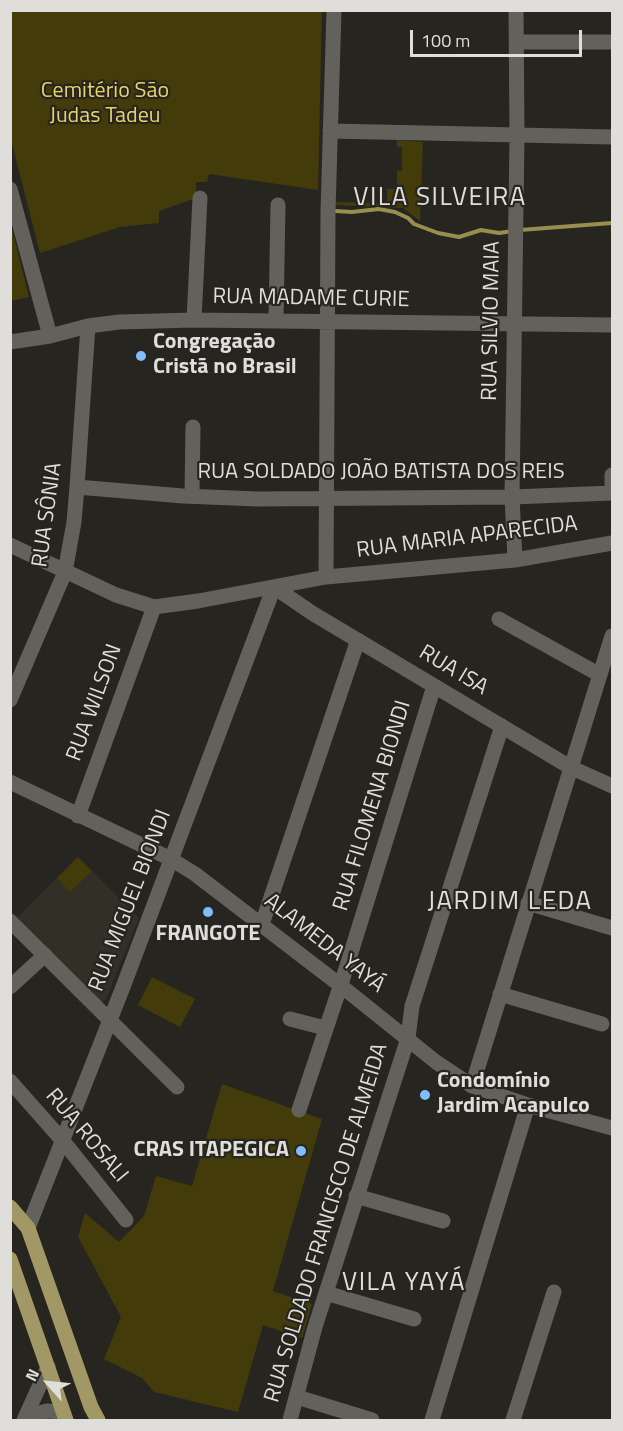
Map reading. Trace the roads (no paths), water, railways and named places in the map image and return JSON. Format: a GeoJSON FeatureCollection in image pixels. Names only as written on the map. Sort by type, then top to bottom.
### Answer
{"type":"FeatureCollection","features":[{"type":"Feature","properties":{"kind":"main road"},"geometry":{"type":"LineString","coordinates":[[10,1207],[28,1228],[91,1407],[99,1420]]}},
{"type":"Feature","properties":{"kind":"main road"},"geometry":{"type":"LineString","coordinates":[[10,1259],[64,1416]]}},
{"type":"Feature","properties":{"kind":"street"},"geometry":{"type":"LineString","coordinates":[[326,577],[327,321],[334,10]]}},
{"type":"Feature","properties":{"kind":"street","name":"RUA SILVIO MAIA"},"geometry":{"type":"LineString","coordinates":[[515,560],[512,497],[517,136],[516,10]]}},
{"type":"Feature","properties":{"kind":"street"},"geometry":{"type":"LineString","coordinates":[[517,42],[612,42]]}},
{"type":"Feature","properties":{"kind":"street"},"geometry":{"type":"LineString","coordinates":[[330,131],[612,137]]}},
{"type":"Feature","properties":{"kind":"street"},"geometry":{"type":"LineString","coordinates":[[10,189],[50,336]]}},
{"type":"Feature","properties":{"kind":"street"},"geometry":{"type":"LineString","coordinates":[[194,320],[200,198]]}},
{"type":"Feature","properties":{"kind":"street"},"geometry":{"type":"LineString","coordinates":[[276,319],[279,205]]}},
{"type":"Feature","properties":{"kind":"street","name":"RUA MADAME CURIE"},"geometry":{"type":"LineString","coordinates":[[10,342],[119,322],[276,319],[612,325]]}},
{"type":"Feature","properties":{"kind":"street","name":"RUA SÔNIA"},"geometry":{"type":"LineString","coordinates":[[10,700],[65,572],[74,522],[88,326]]}},
{"type":"Feature","properties":{"kind":"street"},"geometry":{"type":"LineString","coordinates":[[192,496],[193,427]]}},
{"type":"Feature","properties":{"kind":"street"},"geometry":{"type":"LineString","coordinates":[[612,475],[612,493]]}},
{"type":"Feature","properties":{"kind":"street","name":"RUA SOLDADO JOÃO BATISTA DOS REIS"},"geometry":{"type":"LineString","coordinates":[[77,487],[192,496],[326,500],[612,493]]}},
{"type":"Feature","properties":{"kind":"street","name":"RUA MARIA APARECIDA"},"geometry":{"type":"LineString","coordinates":[[154,606],[198,601],[326,577],[515,560],[612,543]]}},
{"type":"Feature","properties":{"kind":"street"},"geometry":{"type":"LineString","coordinates":[[10,545],[116,595],[154,606]]}},
{"type":"Feature","properties":{"kind":"street","name":"RUA ISA"},"geometry":{"type":"LineString","coordinates":[[274,587],[570,767],[612,786]]}},
{"type":"Feature","properties":{"kind":"street","name":"RUA MIGUEL BIONDI"},"geometry":{"type":"LineString","coordinates":[[28,1228],[110,1021],[274,587]]}},
{"type":"Feature","properties":{"kind":"street","name":"RUA WILSON"},"geometry":{"type":"LineString","coordinates":[[78,816],[154,606]]}},
{"type":"Feature","properties":{"kind":"street"},"geometry":{"type":"LineString","coordinates":[[499,619],[600,675]]}},
{"type":"Feature","properties":{"kind":"street"},"geometry":{"type":"LineString","coordinates":[[472,1086],[612,636]]}},
{"type":"Feature","properties":{"kind":"street"},"geometry":{"type":"LineString","coordinates":[[262,924],[358,640]]}},
{"type":"Feature","properties":{"kind":"street","name":"RUA FILOMENA BIONDI"},"geometry":{"type":"LineString","coordinates":[[299,1110],[434,686]]}},
{"type":"Feature","properties":{"kind":"street","name":"RUA SOLDADO FRANCISCO DE ALMEIDA"},"geometry":{"type":"LineString","coordinates":[[290,1420],[326,1293],[408,1038],[412,1006],[502,726]]}},
{"type":"Feature","properties":{"kind":"street","name":"ALAMEDA YAYÁ"},"geometry":{"type":"LineString","coordinates":[[10,782],[171,859],[262,924],[436,1062],[472,1086],[528,1105],[612,1128]]}},
{"type":"Feature","properties":{"kind":"street"},"geometry":{"type":"LineString","coordinates":[[528,903],[612,928]]}},
{"type":"Feature","properties":{"kind":"street"},"geometry":{"type":"LineString","coordinates":[[10,921],[177,1087]]}},
{"type":"Feature","properties":{"kind":"street"},"geometry":{"type":"LineString","coordinates":[[10,987],[45,955]]}},
{"type":"Feature","properties":{"kind":"street"},"geometry":{"type":"LineString","coordinates":[[500,994],[602,1024]]}},
{"type":"Feature","properties":{"kind":"street"},"geometry":{"type":"LineString","coordinates":[[290,1018],[325,1028]]}},
{"type":"Feature","properties":{"kind":"street","name":"RUA ROSALI"},"geometry":{"type":"LineString","coordinates":[[10,1081],[63,1141],[126,1220]]}},
{"type":"Feature","properties":{"kind":"street"},"geometry":{"type":"LineString","coordinates":[[432,1420],[528,1105]]}},
{"type":"Feature","properties":{"kind":"street"},"geometry":{"type":"LineString","coordinates":[[356,1196],[443,1221]]}},
{"type":"Feature","properties":{"kind":"street"},"geometry":{"type":"LineString","coordinates":[[513,1420],[554,1292]]}},
{"type":"Feature","properties":{"kind":"street"},"geometry":{"type":"LineString","coordinates":[[326,1293],[414,1320]]}},
{"type":"Feature","properties":{"kind":"street"},"geometry":{"type":"LineString","coordinates":[[26,1420],[48,1366]]}},
{"type":"Feature","properties":{"kind":"street"},"geometry":{"type":"LineString","coordinates":[[297,1397],[372,1420]]}},
{"type":"Feature","properties":{"kind":"street"},"geometry":{"type":"LineString","coordinates":[[26,1420],[46,1410],[64,1416]]}},
{"type":"Feature","properties":{"kind":"waterway"},"geometry":{"type":"LineString","coordinates":[[335,211],[379,209],[395,212],[408,218],[414,224],[438,233],[459,237],[481,230],[499,233],[513,231]]}},
{"type":"Feature","properties":{"kind":"waterway"},"geometry":{"type":"LineString","coordinates":[[520,230],[612,223]]}},
{"type":"Feature","properties":{"kind":"place","name":"Congregação Cristã no Brasil"},"geometry":{"type":"Point","coordinates":[141,356]}},
{"type":"Feature","properties":{"kind":"place","name":"FRANGOTE"},"geometry":{"type":"Point","coordinates":[208,912]}},
{"type":"Feature","properties":{"kind":"place","name":"Condomínio Jardim Acapulco"},"geometry":{"type":"Point","coordinates":[425,1095]}},
{"type":"Feature","properties":{"kind":"place","name":"CRAS ITAPEGICA"},"geometry":{"type":"Point","coordinates":[301,1151]}},
{"type":"Feature","properties":{"kind":"district","name":"VILA SILVEIRA"},"geometry":{"type":"Point","coordinates":[440,199]}},
{"type":"Feature","properties":{"kind":"district","name":"JARDIM LEDA"},"geometry":{"type":"Point","coordinates":[510,903]}},
{"type":"Feature","properties":{"kind":"district","name":"VILA YAYÁ"},"geometry":{"type":"Point","coordinates":[404,1284]}},
{"type":"Feature","properties":{"kind":"park label","name":"Cemitério São Judas Tadeu"},"geometry":{"type":"Point","coordinates":[105,104]}}]}
